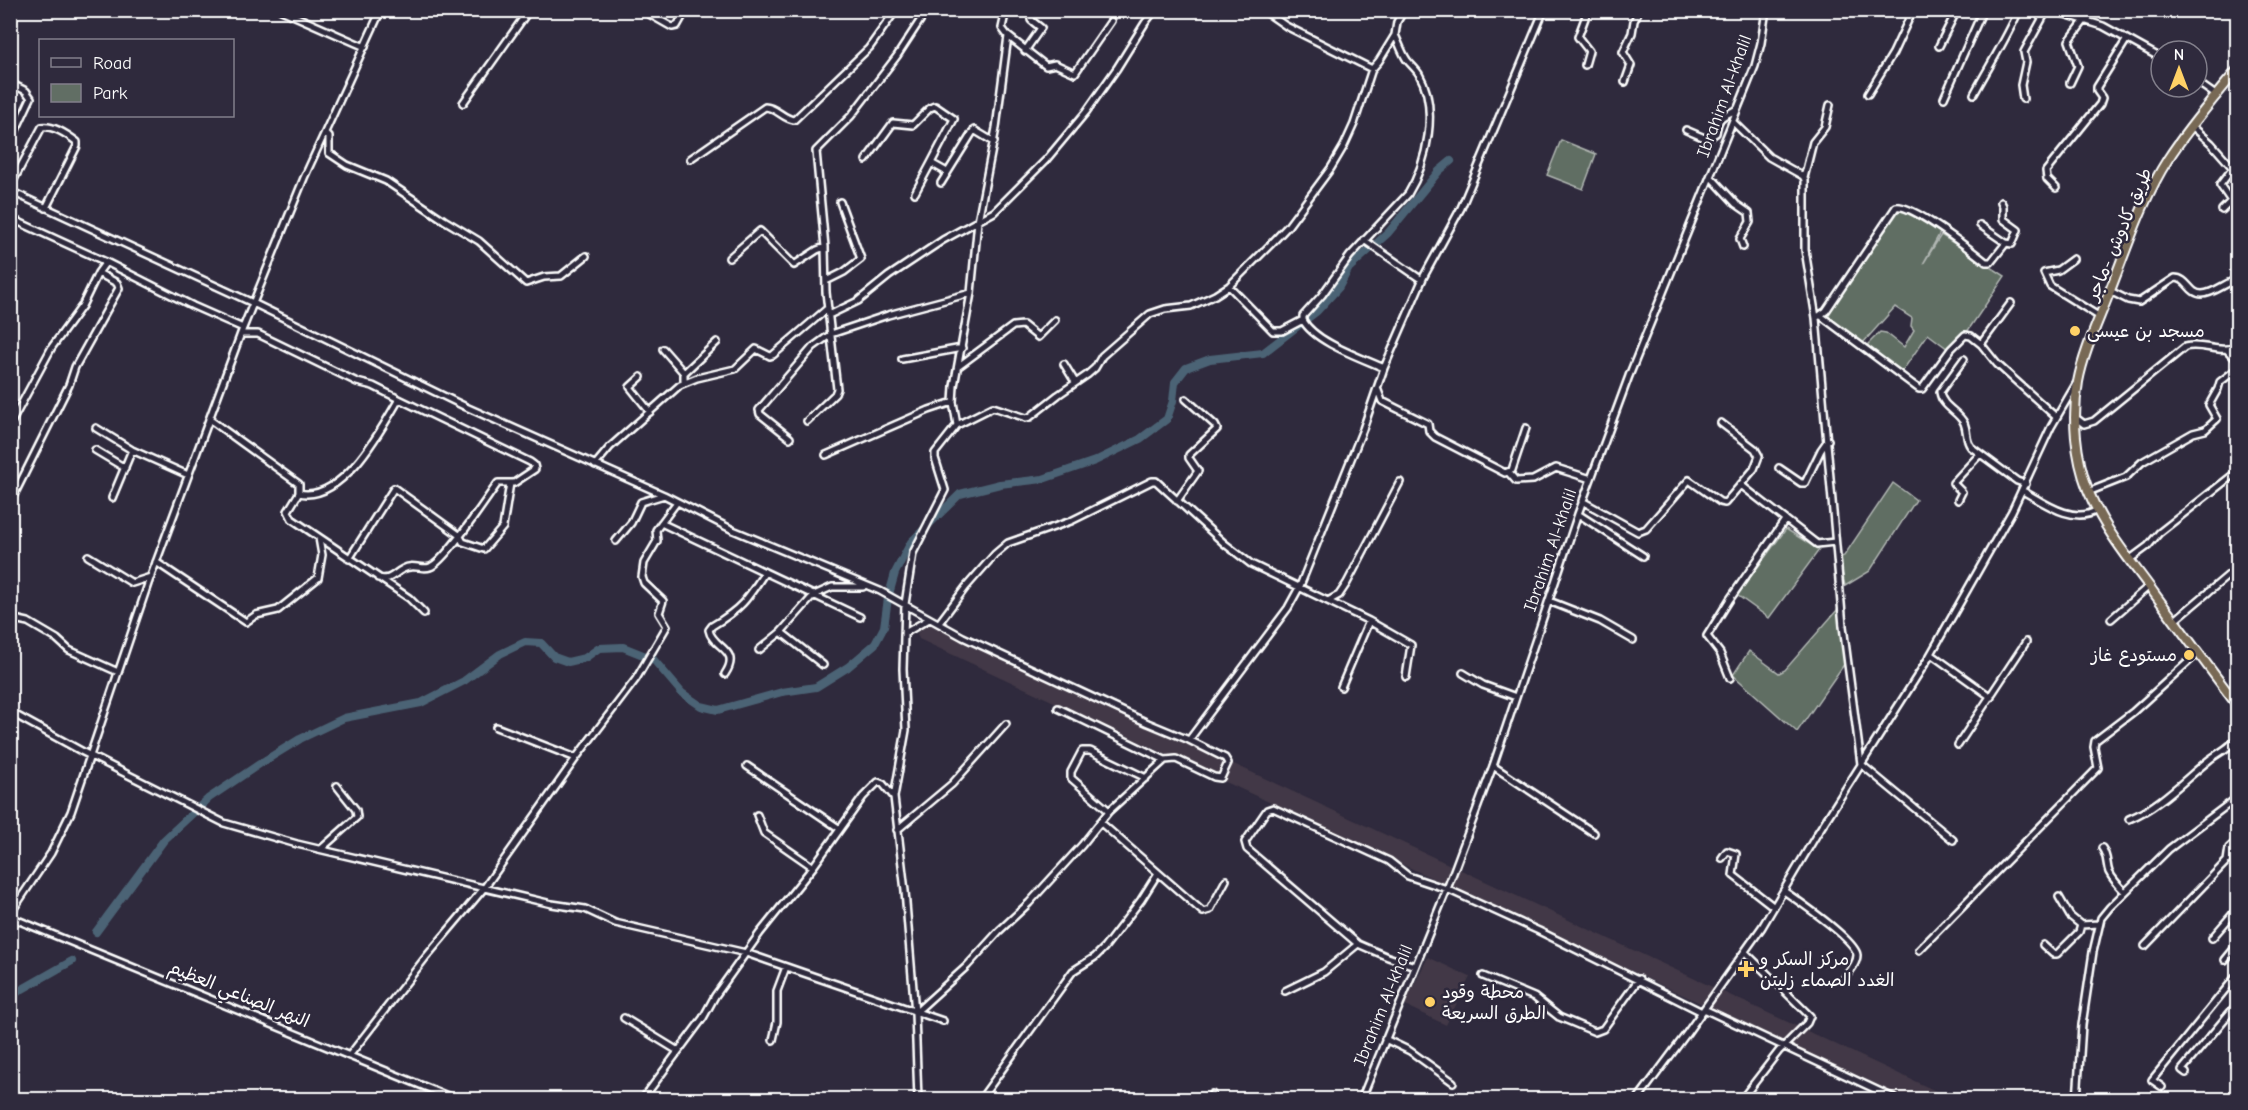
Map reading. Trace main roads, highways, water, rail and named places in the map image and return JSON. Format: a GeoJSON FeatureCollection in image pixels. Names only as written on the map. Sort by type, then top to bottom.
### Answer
{"type":"FeatureCollection","features":[{"type":"Feature","properties":{"kind":"highway","name":"طريق كادوش -ماجر"},"geometry":{"type":"LineString","coordinates":[[2238,69],[2168,159],[2155,182],[2100,317],[2078,381],[2074,416],[2079,461],[2088,492],[2097,510],[2130,560],[2238,706]]}},
{"type":"Feature","properties":{"kind":"waterway"},"geometry":{"type":"LineString","coordinates":[[96,932],[164,840],[209,798],[300,739],[344,718],[421,703],[464,681],[500,654],[525,642],[541,643],[554,657],[568,662],[585,658],[599,648],[623,647],[653,659],[682,693],[701,706],[718,710],[782,692],[816,687],[848,667],[875,644],[884,627],[888,598],[895,573],[911,542],[960,494],[1000,484],[1043,479],[1095,461],[1140,439],[1167,419],[1173,401],[1175,382],[1186,368],[1210,359],[1263,353],[1317,311],[1339,287],[1349,268],[1388,233],[1439,171],[1451,161]]}},
{"type":"Feature","properties":{"kind":"waterway"},"geometry":{"type":"LineString","coordinates":[[10,998],[72,961]]}},
{"type":"Feature","properties":{"kind":"place","name":"مسجد بن عيسى"},"geometry":{"type":"Point","coordinates":[2075,331]}},
{"type":"Feature","properties":{"kind":"place","name":"مستودع غاز"},"geometry":{"type":"Point","coordinates":[2189,655]}},
{"type":"Feature","properties":{"kind":"place","name":"مركز السكر و الغدد الصماء زليتن"},"geometry":{"type":"Point","coordinates":[1746,969]}},
{"type":"Feature","properties":{"kind":"place","name":"محطة وقود الطرق السريعة"},"geometry":{"type":"Point","coordinates":[1430,1002]}}]}
